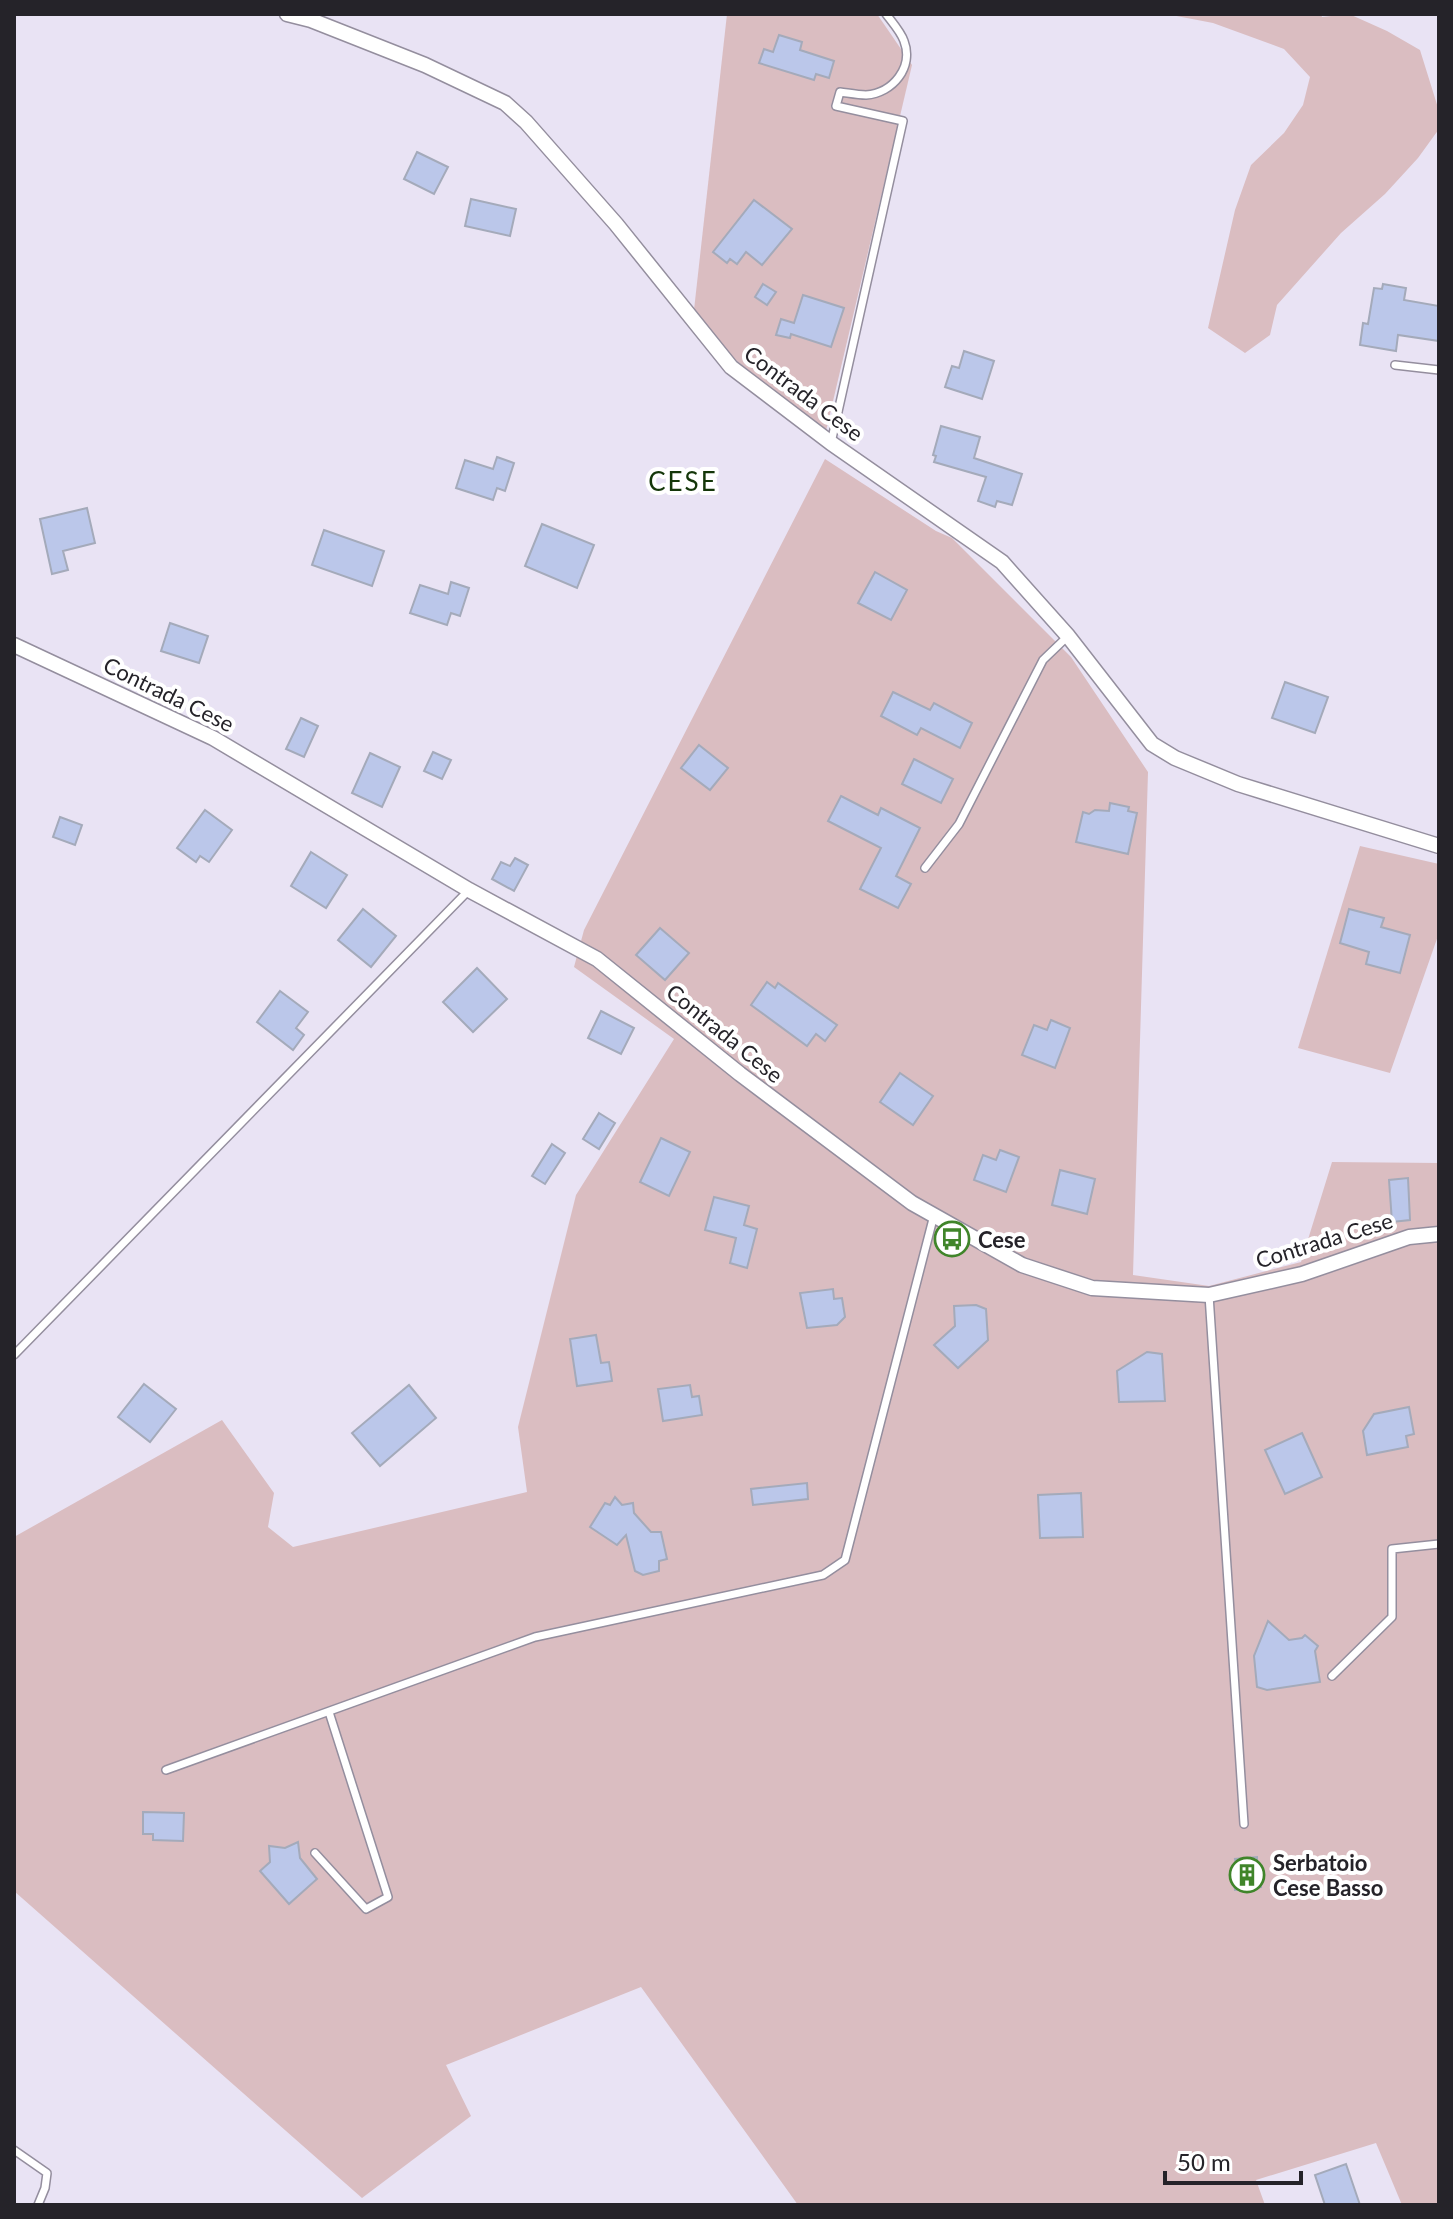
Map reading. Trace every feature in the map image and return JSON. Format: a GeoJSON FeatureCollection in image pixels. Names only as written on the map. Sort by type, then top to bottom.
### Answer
{"type":"FeatureCollection","features":[{"type":"Feature","properties":{"kind":"street","name":"Contrada Cese"},"geometry":{"type":"LineString","coordinates":[[287,14],[311,20],[425,65],[505,103],[526,122],[616,224],[731,367],[831,443],[1002,562],[1068,636],[1152,744],[1175,758],[1238,784],[1439,846]]}},
{"type":"Feature","properties":{"kind":"street","name":"Contrada Cese"},"geometry":{"type":"LineString","coordinates":[[14,645],[213,738],[469,890],[597,959],[813,1130],[912,1203],[1022,1265],[1092,1288],[1209,1295],[1302,1274],[1409,1237],[1439,1234]]}},
{"type":"Feature","properties":{"kind":"lane"},"geometry":{"type":"LineString","coordinates":[[831,443],[903,121],[836,106],[840,92],[866,95],[887,89],[900,77],[907,60],[904,40],[886,14]]}},
{"type":"Feature","properties":{"kind":"lane"},"geometry":{"type":"LineString","coordinates":[[1395,365],[1439,370]]}},
{"type":"Feature","properties":{"kind":"lane"},"geometry":{"type":"LineString","coordinates":[[925,868],[959,824],[1043,660],[1068,636]]}},
{"type":"Feature","properties":{"kind":"lane"},"geometry":{"type":"LineString","coordinates":[[14,1355],[469,890]]}},
{"type":"Feature","properties":{"kind":"lane"},"geometry":{"type":"LineString","coordinates":[[166,1770],[535,1637],[823,1575],[845,1560],[934,1215]]}},
{"type":"Feature","properties":{"kind":"lane"},"geometry":{"type":"LineString","coordinates":[[1209,1295],[1244,1824]]}},
{"type":"Feature","properties":{"kind":"lane"},"geometry":{"type":"LineString","coordinates":[[1332,1676],[1392,1617],[1392,1549],[1439,1544]]}},
{"type":"Feature","properties":{"kind":"lane"},"geometry":{"type":"LineString","coordinates":[[315,1853],[366,1909],[388,1897],[329,1712]]}},
{"type":"Feature","properties":{"kind":"lane"},"geometry":{"type":"LineString","coordinates":[[14,2150],[47,2173],[38,2205]]}},
{"type":"Feature","properties":{"kind":"shaded area"},"geometry":{"type":"Polygon","coordinates":[[[727,14],[877,14],[912,65],[826,431],[733,358],[694,310],[727,14]]]}},
{"type":"Feature","properties":{"kind":"shaded area"},"geometry":{"type":"Polygon","coordinates":[[[1166,14],[1321,14],[1322,17],[1349,14],[1420,50],[1439,111],[1439,129],[1418,158],[1385,194],[1341,233],[1277,305],[1270,335],[1245,353],[1208,328],[1235,210],[1251,165],[1284,133],[1303,105],[1310,77],[1284,49],[1213,23],[1166,14]]]}},
{"type":"Feature","properties":{"kind":"shaded area"},"geometry":{"type":"Polygon","coordinates":[[[825,459],[936,531],[952,538],[1071,657],[1148,772],[1133,1275],[1209,1286],[1301,1262],[1332,1162],[1439,1163],[1439,2205],[1402,2205],[1376,2143],[1256,2180],[1265,2205],[798,2205],[641,1987],[446,2065],[471,2116],[362,2198],[14,1891],[14,1537],[222,1420],[274,1493],[268,1527],[293,1547],[527,1492],[518,1427],[576,1195],[674,1039],[574,967],[584,930],[825,459]]]}},
{"type":"Feature","properties":{"kind":"shaded area"},"geometry":{"type":"Polygon","coordinates":[[[1360,846],[1439,864],[1439,933],[1390,1073],[1298,1048],[1360,846]]]}},
{"type":"Feature","properties":{"kind":"building"},"geometry":{"type":"Polygon","coordinates":[[[779,35],[802,42],[800,50],[834,61],[829,78],[816,74],[814,80],[759,63],[764,49],[773,52],[779,35]]]}},
{"type":"Feature","properties":{"kind":"building"},"geometry":{"type":"Polygon","coordinates":[[[417,152],[448,167],[434,194],[404,179],[417,152]]]}},
{"type":"Feature","properties":{"kind":"building"},"geometry":{"type":"Polygon","coordinates":[[[471,199],[516,209],[510,236],[465,226],[471,199]]]}},
{"type":"Feature","properties":{"kind":"building"},"geometry":{"type":"Polygon","coordinates":[[[754,200],[792,229],[762,265],[746,252],[737,264],[730,259],[727,263],[713,252],[754,200]]]}},
{"type":"Feature","properties":{"kind":"building"},"geometry":{"type":"Polygon","coordinates":[[[763,284],[776,292],[767,305],[755,297],[763,284]]]}},
{"type":"Feature","properties":{"kind":"building"},"geometry":{"type":"Polygon","coordinates":[[[1383,284],[1406,288],[1404,300],[1439,306],[1439,341],[1398,335],[1396,351],[1360,345],[1363,323],[1368,324],[1374,288],[1382,289],[1383,284]]]}},
{"type":"Feature","properties":{"kind":"building"},"geometry":{"type":"Polygon","coordinates":[[[803,295],[844,308],[831,347],[791,334],[790,338],[776,335],[781,319],[794,323],[803,295]]]}},
{"type":"Feature","properties":{"kind":"building"},"geometry":{"type":"Polygon","coordinates":[[[964,351],[994,361],[982,399],[945,387],[952,366],[959,368],[964,351]]]}},
{"type":"Feature","properties":{"kind":"building"},"geometry":{"type":"Polygon","coordinates":[[[941,426],[980,437],[974,458],[1022,474],[1012,505],[997,501],[995,507],[978,501],[986,477],[934,462],[941,426]]]}},
{"type":"Feature","properties":{"kind":"building"},"geometry":{"type":"Polygon","coordinates":[[[497,457],[514,463],[505,491],[497,488],[493,500],[456,488],[465,460],[493,469],[497,457]]]}},
{"type":"Feature","properties":{"kind":"building"},"geometry":{"type":"Polygon","coordinates":[[[87,508],[95,543],[63,551],[68,570],[52,574],[40,519],[87,508]]]}},
{"type":"Feature","properties":{"kind":"building"},"geometry":{"type":"Polygon","coordinates":[[[542,524],[594,545],[577,588],[525,566],[542,524]]]}},
{"type":"Feature","properties":{"kind":"building"},"geometry":{"type":"Polygon","coordinates":[[[324,530],[384,551],[372,586],[312,565],[324,530]]]}},
{"type":"Feature","properties":{"kind":"building"},"geometry":{"type":"Polygon","coordinates":[[[875,572],[907,590],[891,620],[858,603],[875,572]]]}},
{"type":"Feature","properties":{"kind":"building"},"geometry":{"type":"Polygon","coordinates":[[[451,582],[469,588],[460,616],[451,613],[447,625],[410,613],[420,585],[448,594],[451,582]]]}},
{"type":"Feature","properties":{"kind":"building"},"geometry":{"type":"Polygon","coordinates":[[[170,623],[208,636],[199,663],[161,651],[170,623]]]}},
{"type":"Feature","properties":{"kind":"building"},"geometry":{"type":"Polygon","coordinates":[[[1285,682],[1328,697],[1315,733],[1272,718],[1285,682]]]}},
{"type":"Feature","properties":{"kind":"building"},"geometry":{"type":"Polygon","coordinates":[[[893,692],[930,710],[934,703],[972,723],[960,748],[921,728],[917,735],[881,716],[893,692]]]}},
{"type":"Feature","properties":{"kind":"building"},"geometry":{"type":"Polygon","coordinates":[[[301,718],[318,726],[304,757],[286,749],[301,718]]]}},
{"type":"Feature","properties":{"kind":"building"},"geometry":{"type":"Polygon","coordinates":[[[699,745],[728,768],[710,790],[681,768],[699,745]]]}},
{"type":"Feature","properties":{"kind":"building"},"geometry":{"type":"Polygon","coordinates":[[[433,752],[451,760],[442,779],[424,771],[433,752]]]}},
{"type":"Feature","properties":{"kind":"building"},"geometry":{"type":"Polygon","coordinates":[[[370,753],[400,767],[382,807],[352,793],[370,753]]]}},
{"type":"Feature","properties":{"kind":"building"},"geometry":{"type":"Polygon","coordinates":[[[914,759],[953,779],[941,803],[902,784],[914,759]]]}},
{"type":"Feature","properties":{"kind":"building"},"geometry":{"type":"Polygon","coordinates":[[[841,796],[878,815],[881,808],[920,828],[896,876],[911,884],[898,908],[860,889],[881,848],[828,821],[841,796]]]}},
{"type":"Feature","properties":{"kind":"building"},"geometry":{"type":"Polygon","coordinates":[[[1110,803],[1129,807],[1128,811],[1137,813],[1128,854],[1076,842],[1083,812],[1109,811],[1110,803]]]}},
{"type":"Feature","properties":{"kind":"building"},"geometry":{"type":"Polygon","coordinates":[[[205,810],[232,830],[209,862],[200,856],[196,862],[177,848],[205,810]]]}},
{"type":"Feature","properties":{"kind":"building"},"geometry":{"type":"Polygon","coordinates":[[[60,817],[82,825],[75,845],[53,837],[60,817]]]}},
{"type":"Feature","properties":{"kind":"building"},"geometry":{"type":"Polygon","coordinates":[[[311,852],[347,875],[326,908],[291,886],[311,852]]]}},
{"type":"Feature","properties":{"kind":"building"},"geometry":{"type":"Polygon","coordinates":[[[515,858],[528,865],[514,891],[492,879],[501,862],[510,866],[515,858]]]}},
{"type":"Feature","properties":{"kind":"building"},"geometry":{"type":"Polygon","coordinates":[[[363,909],[396,936],[371,967],[338,940],[363,909]]]}},
{"type":"Feature","properties":{"kind":"building"},"geometry":{"type":"Polygon","coordinates":[[[1349,909],[1384,918],[1381,927],[1410,935],[1400,973],[1366,964],[1369,952],[1340,943],[1349,909]]]}},
{"type":"Feature","properties":{"kind":"building"},"geometry":{"type":"Polygon","coordinates":[[[660,928],[689,953],[665,980],[636,955],[660,928]]]}},
{"type":"Feature","properties":{"kind":"building"},"geometry":{"type":"Polygon","coordinates":[[[477,968],[507,999],[473,1032],[443,1002],[477,968]]]}},
{"type":"Feature","properties":{"kind":"building"},"geometry":{"type":"Polygon","coordinates":[[[767,982],[775,988],[778,983],[837,1025],[825,1041],[816,1034],[807,1046],[751,1005],[767,982]]]}},
{"type":"Feature","properties":{"kind":"building"},"geometry":{"type":"Polygon","coordinates":[[[280,991],[308,1012],[296,1028],[304,1035],[293,1050],[257,1022],[280,991]]]}},
{"type":"Feature","properties":{"kind":"building"},"geometry":{"type":"Polygon","coordinates":[[[601,1011],[634,1028],[621,1054],[588,1038],[601,1011]]]}},
{"type":"Feature","properties":{"kind":"building"},"geometry":{"type":"Polygon","coordinates":[[[1051,1020],[1070,1028],[1055,1068],[1022,1055],[1034,1025],[1047,1030],[1051,1020]]]}},
{"type":"Feature","properties":{"kind":"building"},"geometry":{"type":"Polygon","coordinates":[[[900,1073],[933,1096],[913,1125],[880,1102],[900,1073]]]}},
{"type":"Feature","properties":{"kind":"building"},"geometry":{"type":"Polygon","coordinates":[[[599,1113],[615,1123],[599,1149],[583,1139],[599,1113]]]}},
{"type":"Feature","properties":{"kind":"building"},"geometry":{"type":"Polygon","coordinates":[[[661,1138],[690,1152],[669,1196],[640,1182],[661,1138]]]}},
{"type":"Feature","properties":{"kind":"building"},"geometry":{"type":"Polygon","coordinates":[[[552,1144],[565,1153],[545,1184],[532,1176],[552,1144]]]}},
{"type":"Feature","properties":{"kind":"building"},"geometry":{"type":"Polygon","coordinates":[[[1000,1150],[1019,1157],[1006,1192],[974,1180],[983,1155],[996,1160],[1000,1150]]]}},
{"type":"Feature","properties":{"kind":"building"},"geometry":{"type":"Polygon","coordinates":[[[1060,1170],[1095,1179],[1087,1214],[1052,1205],[1060,1170]]]}},
{"type":"Feature","properties":{"kind":"building"},"geometry":{"type":"Polygon","coordinates":[[[1408,1178],[1410,1220],[1392,1222],[1389,1180],[1408,1178]]]}},
{"type":"Feature","properties":{"kind":"building"},"geometry":{"type":"Polygon","coordinates":[[[714,1197],[749,1206],[744,1225],[757,1229],[747,1268],[730,1263],[736,1238],[705,1230],[714,1197]]]}},
{"type":"Feature","properties":{"kind":"building"},"geometry":{"type":"Polygon","coordinates":[[[833,1289],[834,1299],[842,1298],[845,1317],[837,1325],[807,1328],[800,1293],[833,1289]]]}},
{"type":"Feature","properties":{"kind":"building"},"geometry":{"type":"Polygon","coordinates":[[[976,1305],[986,1309],[988,1340],[958,1368],[934,1345],[955,1326],[954,1306],[976,1305]]]}},
{"type":"Feature","properties":{"kind":"building"},"geometry":{"type":"Polygon","coordinates":[[[596,1335],[601,1363],[609,1362],[612,1381],[577,1386],[570,1339],[596,1335]]]}},
{"type":"Feature","properties":{"kind":"building"},"geometry":{"type":"Polygon","coordinates":[[[1147,1352],[1162,1354],[1165,1401],[1119,1402],[1117,1371],[1147,1352]]]}},
{"type":"Feature","properties":{"kind":"building"},"geometry":{"type":"Polygon","coordinates":[[[144,1384],[176,1409],[150,1442],[118,1417],[144,1384]]]}},
{"type":"Feature","properties":{"kind":"building"},"geometry":{"type":"Polygon","coordinates":[[[409,1385],[436,1418],[380,1466],[352,1433],[409,1385]]]}},
{"type":"Feature","properties":{"kind":"building"},"geometry":{"type":"Polygon","coordinates":[[[690,1385],[692,1397],[699,1396],[702,1415],[663,1421],[658,1389],[690,1385]]]}},
{"type":"Feature","properties":{"kind":"building"},"geometry":{"type":"Polygon","coordinates":[[[1409,1407],[1414,1434],[1406,1436],[1408,1447],[1367,1455],[1363,1431],[1374,1414],[1409,1407]]]}},
{"type":"Feature","properties":{"kind":"building"},"geometry":{"type":"Polygon","coordinates":[[[1302,1433],[1322,1477],[1285,1494],[1265,1450],[1302,1433]]]}},
{"type":"Feature","properties":{"kind":"building"},"geometry":{"type":"Polygon","coordinates":[[[807,1483],[808,1499],[753,1505],[751,1489],[807,1483]]]}},
{"type":"Feature","properties":{"kind":"building"},"geometry":{"type":"Polygon","coordinates":[[[1081,1493],[1083,1537],[1040,1538],[1038,1495],[1081,1493]]]}},
{"type":"Feature","properties":{"kind":"building"},"geometry":{"type":"Polygon","coordinates":[[[615,1497],[622,1505],[633,1503],[634,1513],[651,1532],[661,1532],[667,1559],[659,1561],[659,1571],[643,1575],[635,1571],[626,1535],[617,1545],[590,1527],[605,1503],[610,1505],[615,1497]]]}},
{"type":"Feature","properties":{"kind":"building"},"geometry":{"type":"Polygon","coordinates":[[[1268,1621],[1289,1640],[1305,1635],[1318,1646],[1315,1651],[1320,1682],[1267,1690],[1257,1687],[1254,1656],[1268,1621]]]}},
{"type":"Feature","properties":{"kind":"building"},"geometry":{"type":"Polygon","coordinates":[[[143,1812],[184,1813],[183,1841],[153,1840],[153,1834],[143,1834],[143,1812]]]}},
{"type":"Feature","properties":{"kind":"building"},"geometry":{"type":"Polygon","coordinates":[[[298,1842],[300,1858],[317,1879],[289,1904],[260,1871],[270,1862],[269,1846],[285,1848],[298,1842]]]}},
{"type":"Feature","properties":{"kind":"building","name":"Serbatoio Cese Basso"},"geometry":{"type":"Polygon","coordinates":[[[1257,1857],[1261,1887],[1235,1890],[1235,1859],[1257,1857]]]}},
{"type":"Feature","properties":{"kind":"building"},"geometry":{"type":"Polygon","coordinates":[[[1346,2164],[1360,2205],[1325,2205],[1315,2175],[1346,2164]]]}},
{"type":"Feature","properties":{"kind":"place","name":"Cese"},"geometry":{"type":"Point","coordinates":[952,1239]}},
{"type":"Feature","properties":{"kind":"place","name":"Serbatoio Cese Basso"},"geometry":{"type":"Point","coordinates":[1247,1875]}},
{"type":"Feature","properties":{"kind":"district","name":"CESE"},"geometry":{"type":"Point","coordinates":[683,481]}}]}
